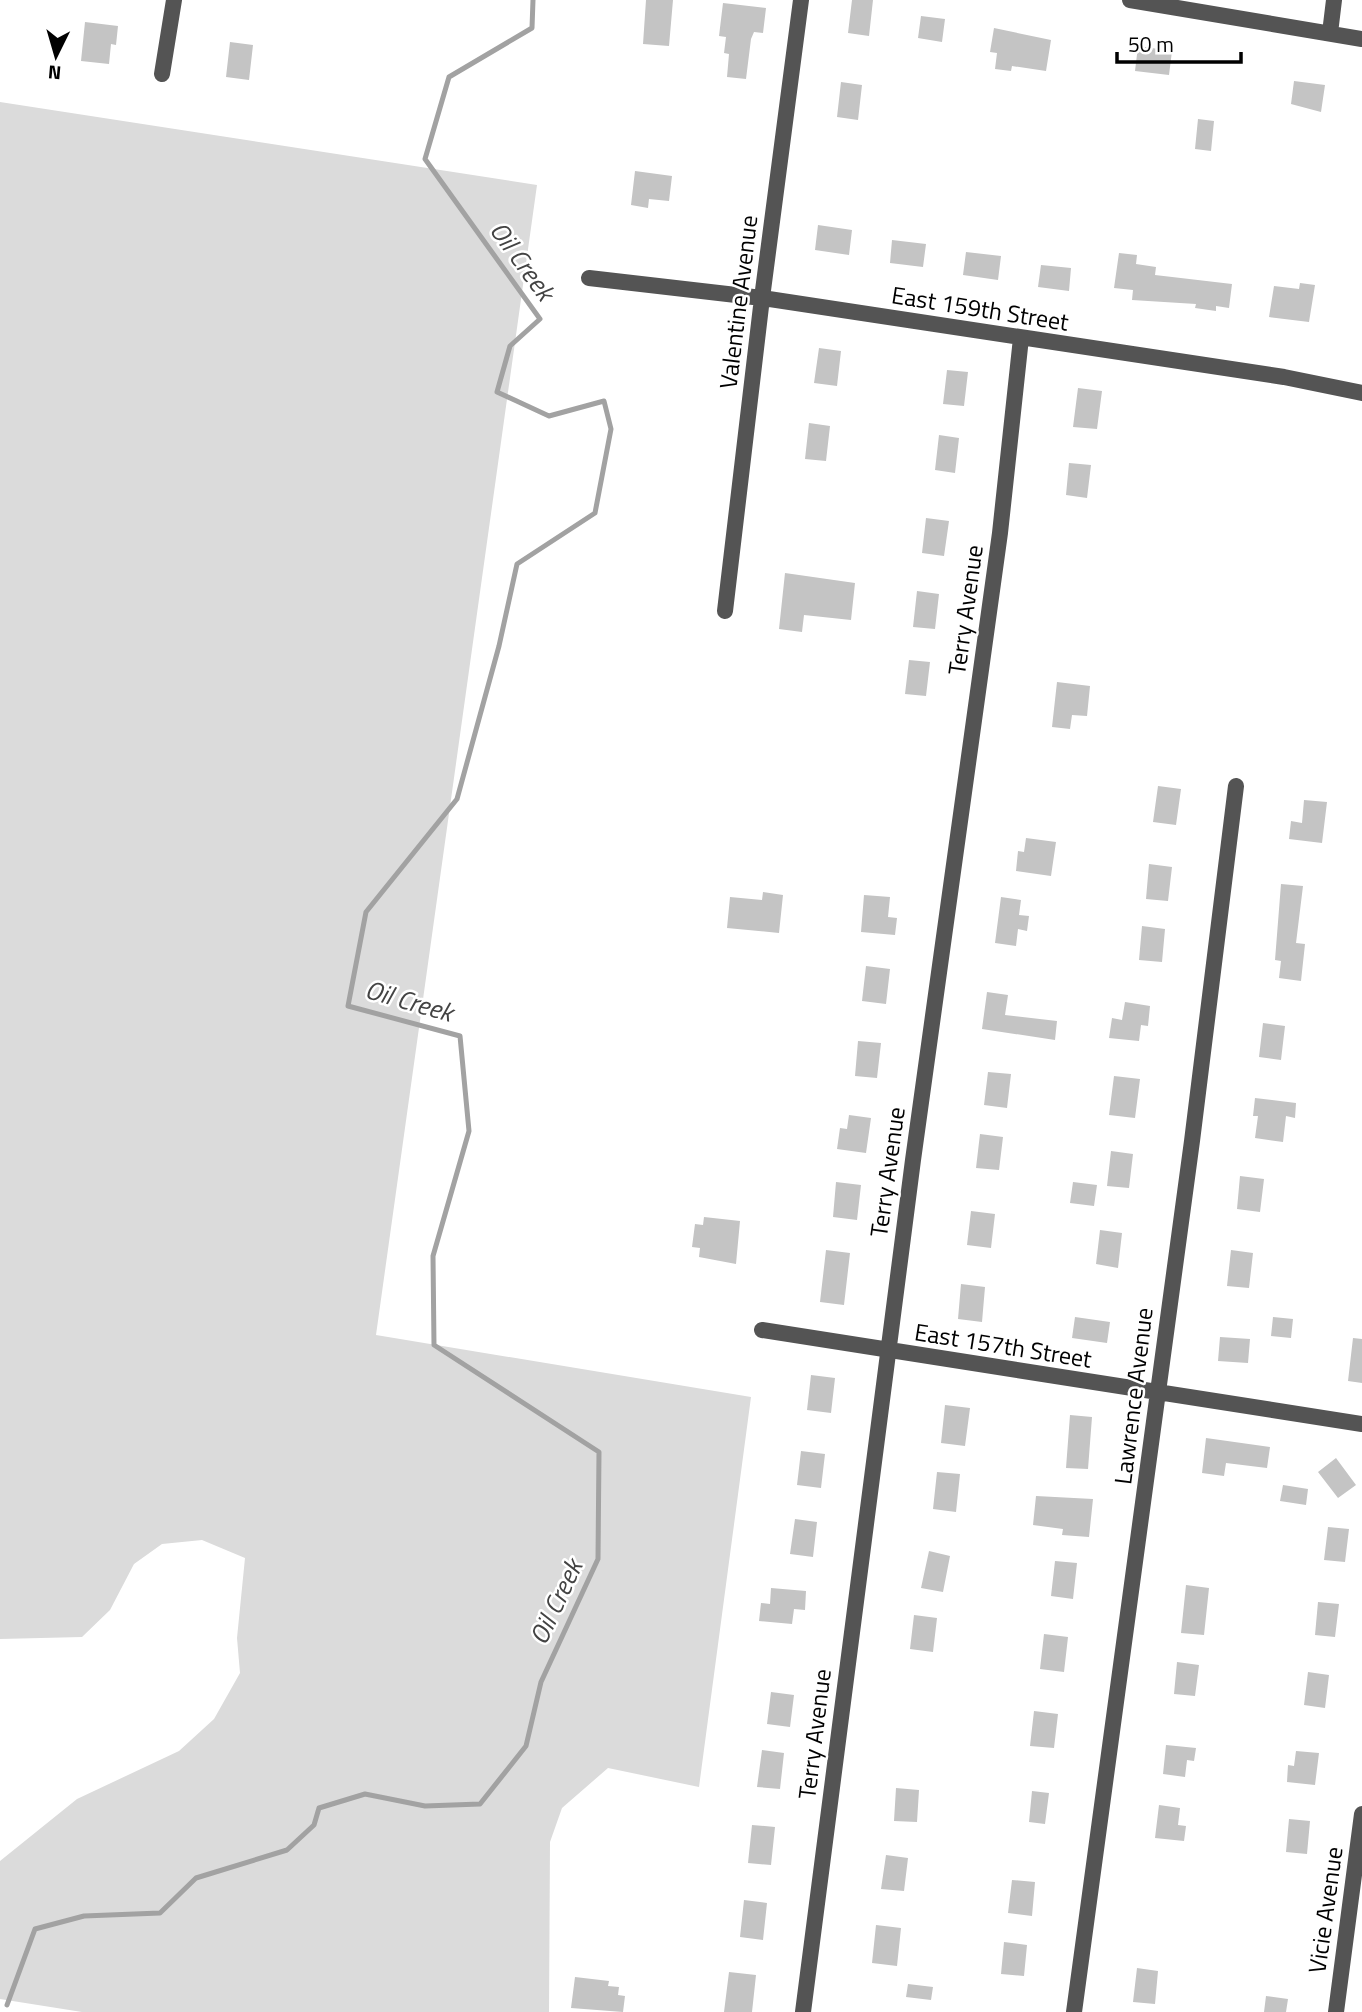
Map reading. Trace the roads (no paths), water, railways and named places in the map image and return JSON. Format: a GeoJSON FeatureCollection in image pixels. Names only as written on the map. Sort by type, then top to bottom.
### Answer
{"type":"FeatureCollection","features":[{"type":"Feature","properties":{"kind":"street"},"geometry":{"type":"LineString","coordinates":[[162,74],[174,0]]}},
{"type":"Feature","properties":{"kind":"street","name":"Valentine Avenue"},"geometry":{"type":"LineString","coordinates":[[725,611],[801,0]]}},
{"type":"Feature","properties":{"kind":"street"},"geometry":{"type":"LineString","coordinates":[[1130,0],[1362,38]]}},
{"type":"Feature","properties":{"kind":"street"},"geometry":{"type":"LineString","coordinates":[[1330,33],[1334,0]]}},
{"type":"Feature","properties":{"kind":"street","name":"East 159th Street"},"geometry":{"type":"LineString","coordinates":[[589,278],[762,298],[1284,377],[1362,393]]}},
{"type":"Feature","properties":{"kind":"street","name":"Terry Avenue"},"geometry":{"type":"LineString","coordinates":[[803,2012],[888,1350],[1000,533],[1021,338]]}},
{"type":"Feature","properties":{"kind":"street","name":"Lawrence Avenue"},"geometry":{"type":"LineString","coordinates":[[1074,2012],[1158,1393],[1236,786]]}},
{"type":"Feature","properties":{"kind":"street","name":"East 157th Street"},"geometry":{"type":"LineString","coordinates":[[762,1330],[1362,1424]]}},
{"type":"Feature","properties":{"kind":"street","name":"Vicie Avenue"},"geometry":{"type":"LineString","coordinates":[[1336,2012],[1362,1815]]}},
{"type":"Feature","properties":{"kind":"waterway","name":"Oil Creek"},"geometry":{"type":"LineString","coordinates":[[7,2005],[35,1929],[84,1916],[160,1913],[196,1878],[287,1850],[314,1825],[319,1808],[365,1794],[425,1806],[480,1804],[526,1746],[541,1682],[598,1559],[599,1452],[434,1345],[433,1256],[469,1131],[460,1036],[348,1006],[366,912],[457,799],[499,646],[517,564],[595,513],[611,429],[604,401],[549,416],[497,392],[510,346],[540,319],[425,159],[449,77],[532,28],[533,0]]}}]}
